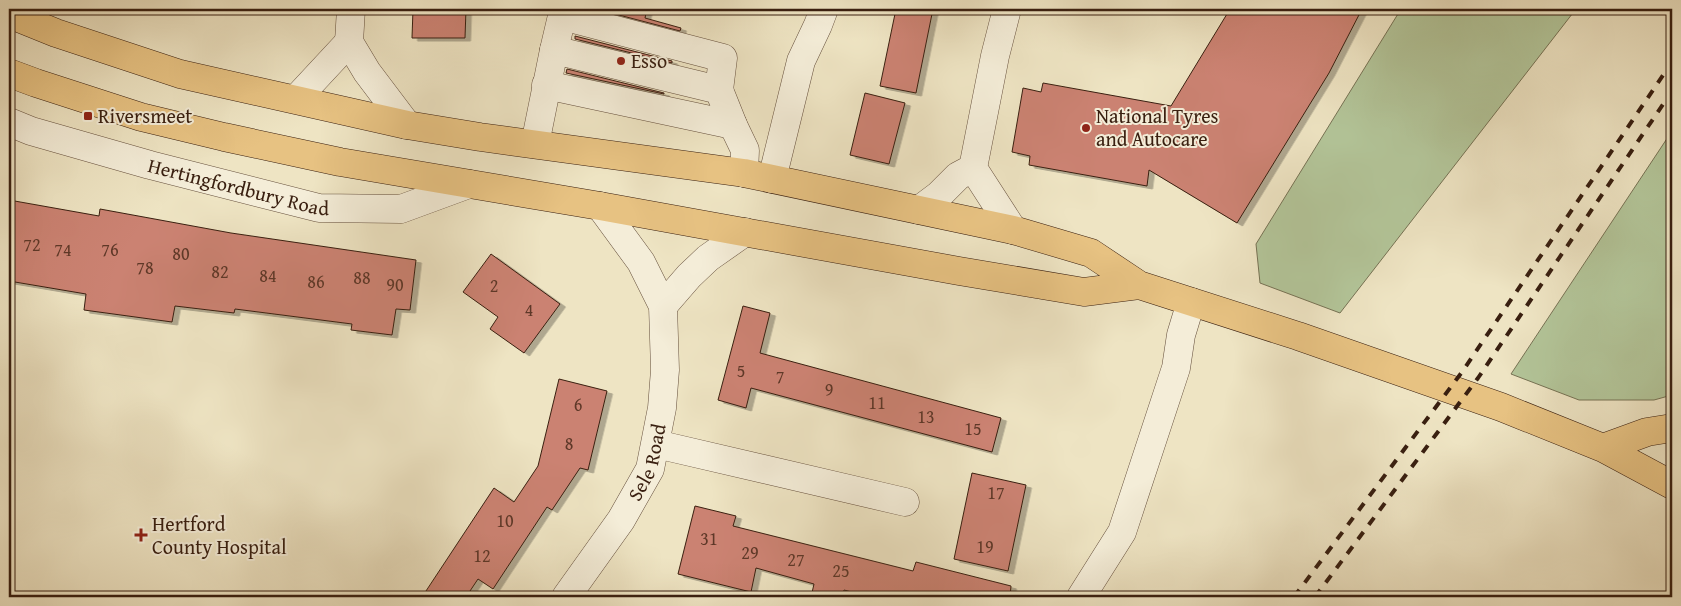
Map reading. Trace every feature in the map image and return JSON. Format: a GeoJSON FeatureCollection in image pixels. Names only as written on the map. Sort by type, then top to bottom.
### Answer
{"type":"FeatureCollection","features":[{"type":"Feature","properties":{"kind":"highway"},"geometry":{"type":"LineString","coordinates":[[9,14],[56,33],[180,74],[407,125],[744,173],[1013,230],[1091,253],[1139,285],[1298,336],[1491,404],[1603,448],[1672,485]]}},
{"type":"Feature","properties":{"kind":"highway"},"geometry":{"type":"LineString","coordinates":[[9,73],[141,117],[340,162],[1084,292],[1139,285]]}},
{"type":"Feature","properties":{"kind":"highway"},"geometry":{"type":"LineString","coordinates":[[1603,448],[1646,432],[1672,428]]}},
{"type":"Feature","properties":{"kind":"street"},"geometry":{"type":"LineString","coordinates":[[351,9],[349,42],[367,72],[407,125]]}},
{"type":"Feature","properties":{"kind":"street"},"geometry":{"type":"LineString","coordinates":[[772,179],[801,61],[824,9]]}},
{"type":"Feature","properties":{"kind":"street"},"geometry":{"type":"LineString","coordinates":[[1007,9],[995,56],[973,168],[1013,230]]}},
{"type":"Feature","properties":{"kind":"street"},"geometry":{"type":"LineString","coordinates":[[296,99],[349,42]]}},
{"type":"Feature","properties":{"kind":"street"},"geometry":{"type":"LineString","coordinates":[[535,144],[554,50],[719,90],[745,150],[744,173]]}},
{"type":"Feature","properties":{"kind":"street"},"geometry":{"type":"LineString","coordinates":[[546,85],[733,125]]}},
{"type":"Feature","properties":{"kind":"street","name":"Hertingfordbury Road"},"geometry":{"type":"LineString","coordinates":[[9,122],[31,131],[150,165],[320,208],[402,209],[469,184]]}},
{"type":"Feature","properties":{"kind":"street"},"geometry":{"type":"LineString","coordinates":[[919,210],[940,195],[958,176],[973,168]]}},
{"type":"Feature","properties":{"kind":"street","name":"Sele Road"},"geometry":{"type":"LineString","coordinates":[[566,597],[621,520],[639,491],[650,469],[662,408],[665,370],[663,306],[641,262],[600,206]]}},
{"type":"Feature","properties":{"kind":"street"},"geometry":{"type":"LineString","coordinates":[[663,306],[689,276],[708,258],[745,232]]}},
{"type":"Feature","properties":{"kind":"street"},"geometry":{"type":"LineString","coordinates":[[1081,597],[1122,532],[1176,368],[1181,336],[1191,302]]}},
{"type":"Feature","properties":{"kind":"street"},"geometry":{"type":"LineString","coordinates":[[656,444],[905,502]]}},
{"type":"Feature","properties":{"kind":"green space"},"geometry":{"type":"Polygon","coordinates":[[[1401,9],[1576,9],[1340,313],[1260,283],[1256,244],[1401,9]]]}},
{"type":"Feature","properties":{"kind":"green space"},"geometry":{"type":"Polygon","coordinates":[[[1672,131],[1672,395],[1654,400],[1579,400],[1511,374],[1672,131]]]}},
{"type":"Feature","properties":{"kind":"building"},"geometry":{"type":"Polygon","coordinates":[[[413,9],[466,9],[465,38],[412,38],[413,9]]]}},
{"type":"Feature","properties":{"kind":"building"},"geometry":{"type":"Polygon","coordinates":[[[596,9],[647,9],[645,18],[681,28],[680,31],[596,9]]]}},
{"type":"Feature","properties":{"kind":"building"},"geometry":{"type":"Polygon","coordinates":[[[896,9],[933,9],[916,93],[880,86],[896,9]]]}},
{"type":"Feature","properties":{"kind":"building"},"geometry":{"type":"Polygon","coordinates":[[[1230,9],[1362,9],[1329,73],[1237,223],[1149,170],[1147,186],[1029,165],[1030,156],[1012,152],[1023,88],[1041,92],[1043,83],[1171,106],[1230,9]]]}},
{"type":"Feature","properties":{"kind":"building"},"geometry":{"type":"Polygon","coordinates":[[[575,36],[672,61],[672,63],[575,39],[575,36]]]}},
{"type":"Feature","properties":{"kind":"building"},"geometry":{"type":"Polygon","coordinates":[[[567,69],[664,93],[664,94],[566,73],[567,69]]]}},
{"type":"Feature","properties":{"kind":"building"},"geometry":{"type":"Polygon","coordinates":[[[865,93],[905,103],[889,164],[850,155],[865,93]]]}},
{"type":"Feature","properties":{"kind":"building"},"geometry":{"type":"Polygon","coordinates":[[[9,200],[99,216],[100,209],[231,233],[416,260],[410,310],[396,309],[392,335],[351,330],[352,324],[235,309],[234,313],[175,306],[172,322],[84,310],[86,294],[9,281],[9,200]]]}},
{"type":"Feature","properties":{"kind":"building"},"geometry":{"type":"Polygon","coordinates":[[[491,254],[560,304],[524,353],[490,329],[498,317],[463,292],[491,254]]]}},
{"type":"Feature","properties":{"kind":"building"},"geometry":{"type":"Polygon","coordinates":[[[743,306],[770,313],[760,353],[1001,418],[992,452],[751,388],[746,408],[718,400],[743,306]]]}},
{"type":"Feature","properties":{"kind":"building"},"geometry":{"type":"Polygon","coordinates":[[[559,379],[607,391],[588,470],[580,468],[552,510],[547,507],[493,589],[478,579],[466,597],[422,597],[494,488],[514,502],[538,466],[559,379]]]}},
{"type":"Feature","properties":{"kind":"building"},"geometry":{"type":"Polygon","coordinates":[[[972,473],[1026,485],[1008,571],[954,559],[972,473]]]}},
{"type":"Feature","properties":{"kind":"building"},"geometry":{"type":"Polygon","coordinates":[[[695,506],[736,516],[733,526],[913,571],[916,562],[1011,586],[1010,597],[871,597],[844,590],[842,597],[811,597],[814,584],[756,568],[751,592],[678,574],[695,506]]]}},
{"type":"Feature","properties":{"kind":"railway"},"geometry":{"type":"LineString","coordinates":[[1294,597],[1462,372],[1672,62]]}},
{"type":"Feature","properties":{"kind":"railway"},"geometry":{"type":"LineString","coordinates":[[1315,597],[1478,378],[1672,91]]}},
{"type":"Feature","properties":{"kind":"place","name":"Esso"},"geometry":{"type":"Point","coordinates":[621,61]}},
{"type":"Feature","properties":{"kind":"place","name":"Riversmeet"},"geometry":{"type":"Point","coordinates":[88,116]}},
{"type":"Feature","properties":{"kind":"place","name":"National Tyres and Autocare"},"geometry":{"type":"Point","coordinates":[1086,128]}},
{"type":"Feature","properties":{"kind":"place","name":"Hertford County Hospital"},"geometry":{"type":"Point","coordinates":[141,535]}}]}
